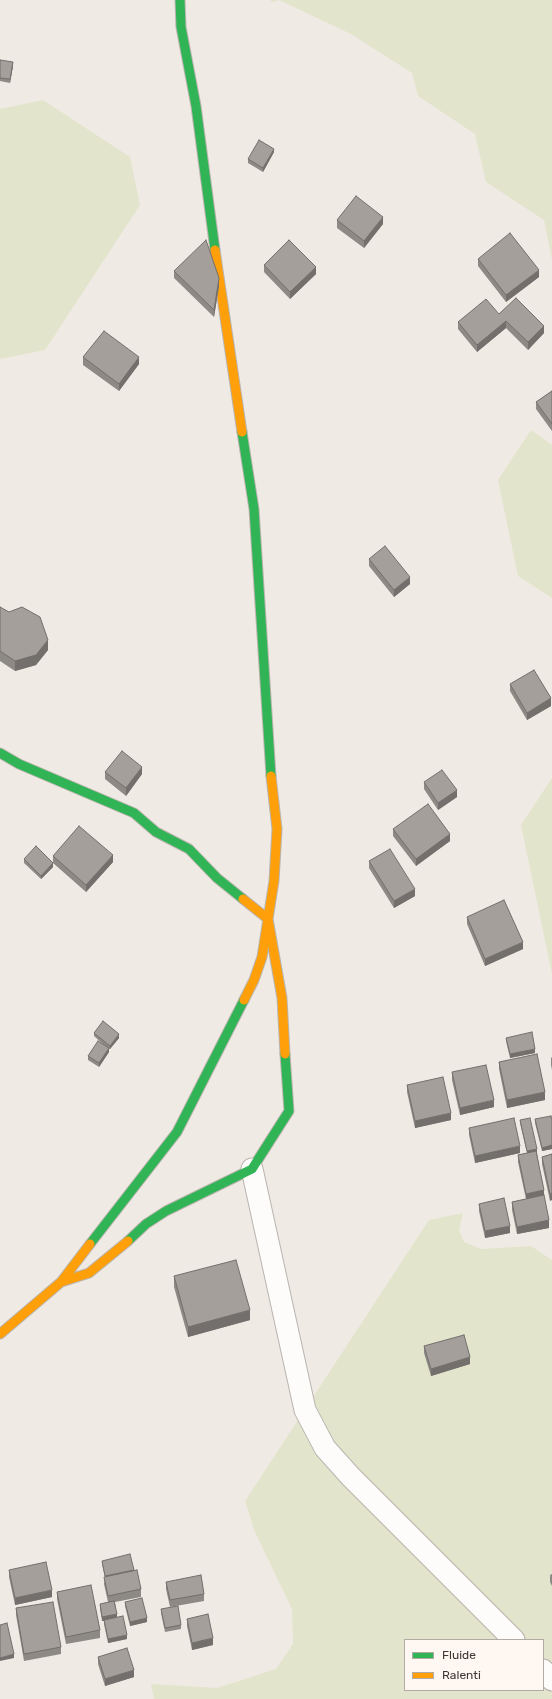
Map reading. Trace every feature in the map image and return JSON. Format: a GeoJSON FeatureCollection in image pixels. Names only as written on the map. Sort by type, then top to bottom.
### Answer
{"type":"FeatureCollection","features":[{"type":"Feature","properties":{"kind":"street"},"geometry":{"type":"LineString","coordinates":[[0,1334],[61,1282],[177,1132],[254,980],[262,957],[274,881],[277,829],[271,776],[254,509],[215,249],[196,106],[181,27],[180,0]]}},
{"type":"Feature","properties":{"kind":"street"},"geometry":{"type":"LineString","coordinates":[[0,753],[19,764],[134,813],[156,832],[189,849],[217,878],[268,919],[282,998],[289,1111],[252,1169],[166,1211],[146,1224],[118,1250],[89,1273],[61,1282]]}},
{"type":"Feature","properties":{"kind":"street"},"geometry":{"type":"LineString","coordinates":[[252,1169],[305,1410],[325,1448],[513,1639]]}},
{"type":"Feature","properties":{"kind":"street"},"geometry":{"type":"LineString","coordinates":[[544,1671],[552,1680]]}},
{"type":"Feature","properties":{"kind":"green space"},"geometry":{"type":"Polygon","coordinates":[[[279,0],[552,0],[552,260],[544,220],[486,182],[475,134],[418,96],[412,73],[351,34],[279,0]]]}},
{"type":"Feature","properties":{"kind":"green space"},"geometry":{"type":"Polygon","coordinates":[[[43,100],[130,157],[140,205],[45,350],[0,359],[0,109],[43,100]]]}},
{"type":"Feature","properties":{"kind":"green space"},"geometry":{"type":"Polygon","coordinates":[[[531,430],[552,445],[552,598],[518,576],[498,480],[531,430]]]}},
{"type":"Feature","properties":{"kind":"green space"},"geometry":{"type":"Polygon","coordinates":[[[552,778],[552,974],[521,825],[552,778]]]}},
{"type":"Feature","properties":{"kind":"green space"},"geometry":{"type":"Polygon","coordinates":[[[463,1213],[459,1230],[464,1242],[481,1249],[531,1246],[552,1260],[552,1699],[154,1699],[151,1684],[217,1688],[276,1669],[293,1644],[292,1609],[255,1532],[245,1501],[429,1220],[463,1213]]]}},
{"type":"Feature","properties":{"kind":"building"},"geometry":{"type":"Polygon","coordinates":[[[0,60],[13,62],[10,79],[0,78],[0,60]]]}},
{"type":"Feature","properties":{"kind":"building"},"geometry":{"type":"Polygon","coordinates":[[[259,140],[274,149],[263,168],[248,159],[259,140]]]}},
{"type":"Feature","properties":{"kind":"building"},"geometry":{"type":"Polygon","coordinates":[[[356,196],[383,217],[364,241],[337,220],[356,196]]]}},
{"type":"Feature","properties":{"kind":"building"},"geometry":{"type":"Polygon","coordinates":[[[510,233],[539,270],[506,295],[478,259],[510,233]]]}},
{"type":"Feature","properties":{"kind":"building"},"geometry":{"type":"Polygon","coordinates":[[[206,240],[219,278],[214,310],[174,271],[206,240]]]}},
{"type":"Feature","properties":{"kind":"building"},"geometry":{"type":"Polygon","coordinates":[[[289,240],[316,267],[290,292],[264,265],[289,240]]]}},
{"type":"Feature","properties":{"kind":"building"},"geometry":{"type":"Polygon","coordinates":[[[516,298],[544,326],[528,342],[506,321],[477,345],[458,322],[486,299],[499,314],[516,298]]]}},
{"type":"Feature","properties":{"kind":"building"},"geometry":{"type":"Polygon","coordinates":[[[104,331],[139,357],[119,384],[83,357],[104,331]]]}},
{"type":"Feature","properties":{"kind":"building"},"geometry":{"type":"Polygon","coordinates":[[[552,391],[552,424],[536,402],[552,391]]]}},
{"type":"Feature","properties":{"kind":"building"},"geometry":{"type":"Polygon","coordinates":[[[385,546],[410,577],[394,590],[369,559],[385,546]]]}},
{"type":"Feature","properties":{"kind":"building"},"geometry":{"type":"Polygon","coordinates":[[[0,607],[9,612],[22,607],[40,617],[48,640],[36,655],[15,661],[0,651],[0,607]]]}},
{"type":"Feature","properties":{"kind":"building"},"geometry":{"type":"Polygon","coordinates":[[[534,670],[551,698],[527,713],[510,684],[534,670]]]}},
{"type":"Feature","properties":{"kind":"building"},"geometry":{"type":"Polygon","coordinates":[[[122,751],[142,767],[126,788],[105,772],[122,751]]]}},
{"type":"Feature","properties":{"kind":"building"},"geometry":{"type":"Polygon","coordinates":[[[442,770],[457,790],[438,803],[424,782],[442,770]]]}},
{"type":"Feature","properties":{"kind":"building"},"geometry":{"type":"Polygon","coordinates":[[[428,804],[450,834],[416,859],[393,829],[428,804]]]}},
{"type":"Feature","properties":{"kind":"building"},"geometry":{"type":"Polygon","coordinates":[[[79,826],[113,855],[86,885],[53,856],[79,826]]]}},
{"type":"Feature","properties":{"kind":"building"},"geometry":{"type":"Polygon","coordinates":[[[36,846],[53,863],[41,876],[24,859],[36,846]]]}},
{"type":"Feature","properties":{"kind":"building"},"geometry":{"type":"Polygon","coordinates":[[[390,849],[415,889],[394,901],[369,861],[390,849]]]}},
{"type":"Feature","properties":{"kind":"building"},"geometry":{"type":"Polygon","coordinates":[[[504,900],[523,942],[485,959],[467,917],[504,900]]]}},
{"type":"Feature","properties":{"kind":"building"},"geometry":{"type":"Polygon","coordinates":[[[103,1021],[119,1034],[110,1046],[94,1033],[103,1021]]]}},
{"type":"Feature","properties":{"kind":"building"},"geometry":{"type":"Polygon","coordinates":[[[532,1032],[535,1049],[510,1054],[506,1038],[532,1032]]]}},
{"type":"Feature","properties":{"kind":"building"},"geometry":{"type":"Polygon","coordinates":[[[98,1041],[109,1048],[99,1063],[88,1056],[98,1041]]]}},
{"type":"Feature","properties":{"kind":"building"},"geometry":{"type":"Polygon","coordinates":[[[537,1054],[545,1092],[507,1100],[499,1062],[537,1054]]]}},
{"type":"Feature","properties":{"kind":"building"},"geometry":{"type":"Polygon","coordinates":[[[486,1065],[494,1100],[460,1108],[452,1072],[486,1065]]]}},
{"type":"Feature","properties":{"kind":"building"},"geometry":{"type":"Polygon","coordinates":[[[443,1077],[451,1113],[415,1121],[407,1085],[443,1077]]]}},
{"type":"Feature","properties":{"kind":"building"},"geometry":{"type":"Polygon","coordinates":[[[551,1116],[552,1145],[542,1148],[535,1119],[551,1116]]]}},
{"type":"Feature","properties":{"kind":"building"},"geometry":{"type":"Polygon","coordinates":[[[514,1118],[520,1146],[475,1156],[469,1128],[514,1118]]]}},
{"type":"Feature","properties":{"kind":"building"},"geometry":{"type":"Polygon","coordinates":[[[530,1118],[537,1149],[527,1151],[520,1120],[530,1118]]]}},
{"type":"Feature","properties":{"kind":"building"},"geometry":{"type":"Polygon","coordinates":[[[536,1151],[544,1190],[526,1194],[518,1155],[536,1151]]]}},
{"type":"Feature","properties":{"kind":"building"},"geometry":{"type":"Polygon","coordinates":[[[552,1154],[552,1193],[550,1194],[542,1157],[552,1154]]]}},
{"type":"Feature","properties":{"kind":"building"},"geometry":{"type":"Polygon","coordinates":[[[544,1195],[549,1220],[517,1227],[512,1202],[544,1195]]]}},
{"type":"Feature","properties":{"kind":"building"},"geometry":{"type":"Polygon","coordinates":[[[504,1198],[510,1226],[485,1231],[479,1204],[504,1198]]]}},
{"type":"Feature","properties":{"kind":"building"},"geometry":{"type":"Polygon","coordinates":[[[236,1260],[250,1310],[188,1327],[174,1276],[236,1260]]]}},
{"type":"Feature","properties":{"kind":"building"},"geometry":{"type":"Polygon","coordinates":[[[464,1335],[470,1357],[431,1369],[424,1346],[464,1335]]]}},
{"type":"Feature","properties":{"kind":"building"},"geometry":{"type":"Polygon","coordinates":[[[130,1554],[134,1570],[105,1576],[102,1561],[130,1554]]]}},
{"type":"Feature","properties":{"kind":"building"},"geometry":{"type":"Polygon","coordinates":[[[46,1562],[52,1590],[15,1598],[9,1570],[46,1562]]]}},
{"type":"Feature","properties":{"kind":"building"},"geometry":{"type":"Polygon","coordinates":[[[137,1570],[141,1589],[108,1596],[104,1577],[137,1570]]]}},
{"type":"Feature","properties":{"kind":"building"},"geometry":{"type":"Polygon","coordinates":[[[201,1575],[204,1594],[170,1600],[166,1582],[201,1575]]]}},
{"type":"Feature","properties":{"kind":"building"},"geometry":{"type":"Polygon","coordinates":[[[91,1585],[100,1630],[66,1637],[57,1592],[91,1585]]]}},
{"type":"Feature","properties":{"kind":"building"},"geometry":{"type":"Polygon","coordinates":[[[142,1598],[147,1618],[130,1622],[125,1602],[142,1598]]]}},
{"type":"Feature","properties":{"kind":"building"},"geometry":{"type":"Polygon","coordinates":[[[114,1601],[117,1614],[102,1617],[100,1604],[114,1601]]]}},
{"type":"Feature","properties":{"kind":"building"},"geometry":{"type":"Polygon","coordinates":[[[53,1602],[61,1647],[24,1654],[16,1608],[53,1602]]]}},
{"type":"Feature","properties":{"kind":"building"},"geometry":{"type":"Polygon","coordinates":[[[178,1606],[181,1625],[165,1628],[161,1609],[178,1606]]]}},
{"type":"Feature","properties":{"kind":"building"},"geometry":{"type":"Polygon","coordinates":[[[208,1614],[213,1638],[192,1643],[187,1619],[208,1614]]]}},
{"type":"Feature","properties":{"kind":"building"},"geometry":{"type":"Polygon","coordinates":[[[123,1616],[127,1635],[108,1639],[104,1620],[123,1616]]]}},
{"type":"Feature","properties":{"kind":"building"},"geometry":{"type":"Polygon","coordinates":[[[7,1623],[14,1654],[0,1658],[0,1625],[7,1623]]]}},
{"type":"Feature","properties":{"kind":"building"},"geometry":{"type":"Polygon","coordinates":[[[127,1648],[134,1670],[105,1679],[98,1657],[127,1648]]]}},
{"type":"Feature","properties":{"kind":"traffic: fast"},"geometry":{"type":"LineString","coordinates":[[180,0],[181,27],[196,106],[215,250]]}},
{"type":"Feature","properties":{"kind":"traffic: fast"},"geometry":{"type":"LineString","coordinates":[[242,432],[254,509],[271,776]]}},
{"type":"Feature","properties":{"kind":"traffic: fast"},"geometry":{"type":"LineString","coordinates":[[0,753],[19,764],[134,813],[156,832],[189,849],[217,878],[243,899]]}},
{"type":"Feature","properties":{"kind":"traffic: fast"},"geometry":{"type":"LineString","coordinates":[[90,1244],[177,1132],[244,1000]]}},
{"type":"Feature","properties":{"kind":"traffic: fast"},"geometry":{"type":"LineString","coordinates":[[128,1241],[146,1224],[166,1211],[252,1169],[289,1111],[285,1054]]}},
{"type":"Feature","properties":{"kind":"traffic: slow"},"geometry":{"type":"LineString","coordinates":[[215,250],[242,432]]}},
{"type":"Feature","properties":{"kind":"traffic: slow"},"geometry":{"type":"LineString","coordinates":[[244,1000],[254,980],[262,957],[274,881],[277,829],[271,776]]}},
{"type":"Feature","properties":{"kind":"traffic: slow"},"geometry":{"type":"LineString","coordinates":[[243,899],[268,919],[282,998],[285,1054]]}},
{"type":"Feature","properties":{"kind":"traffic: slow"},"geometry":{"type":"LineString","coordinates":[[61,1282],[89,1273],[128,1241]]}},
{"type":"Feature","properties":{"kind":"traffic: slow"},"geometry":{"type":"LineString","coordinates":[[0,1334],[61,1282],[90,1244]]}}]}
